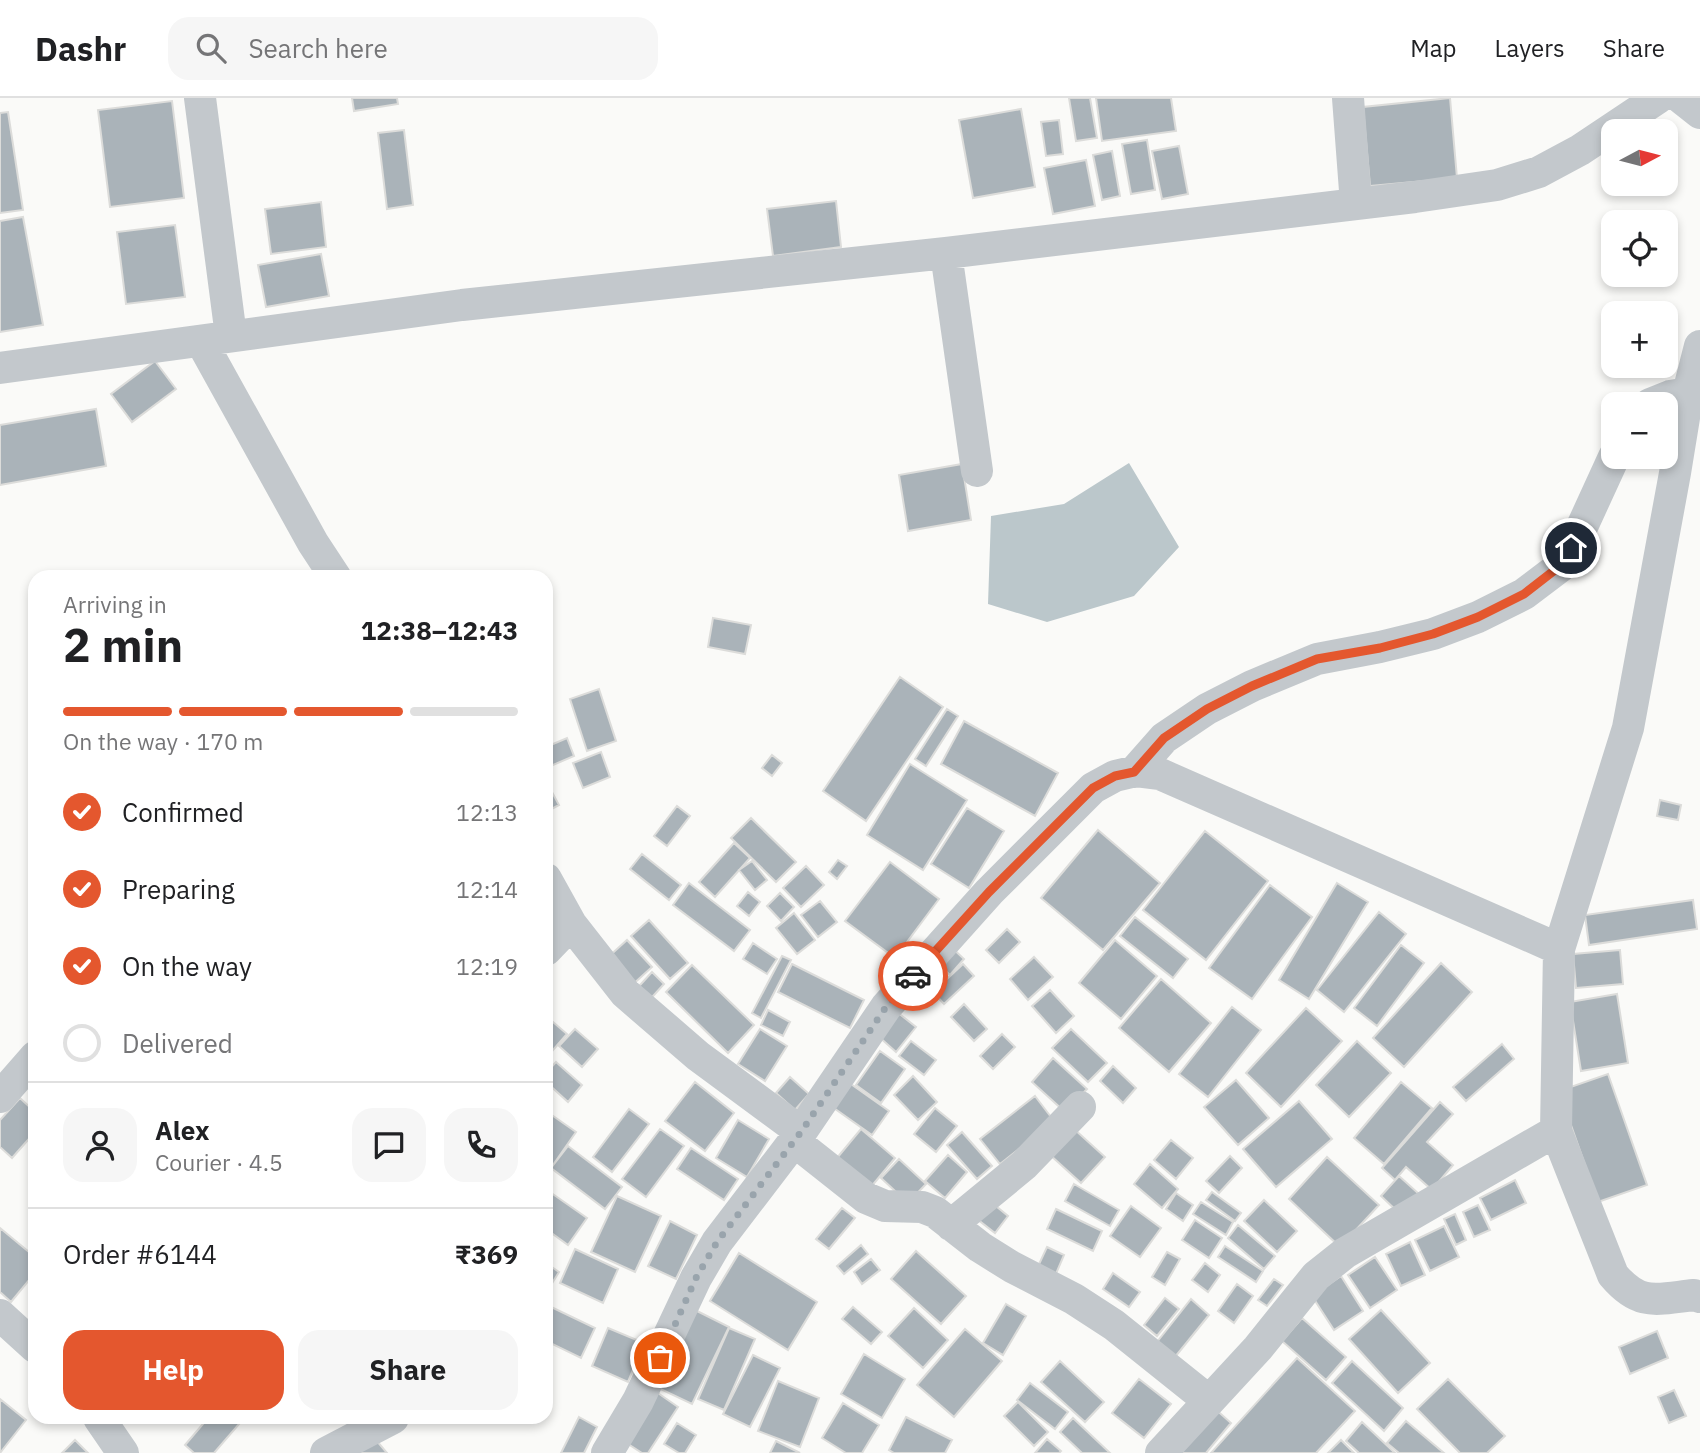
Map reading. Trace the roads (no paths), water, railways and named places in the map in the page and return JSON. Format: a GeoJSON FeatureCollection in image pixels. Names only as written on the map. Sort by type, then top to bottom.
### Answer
{"type":"FeatureCollection","features":[{"type":"Feature","properties":{"kind":"street"},"geometry":{"type":"LineString","coordinates":[[200,98],[216,338],[313,543],[330,570]]}},
{"type":"Feature","properties":{"kind":"street"},"geometry":{"type":"LineString","coordinates":[[1348,98],[1356,204]]}},
{"type":"Feature","properties":{"kind":"street"},"geometry":{"type":"LineString","coordinates":[[0,368],[462,305],[946,253],[1497,185],[1539,172],[1580,150],[1658,98]]}},
{"type":"Feature","properties":{"kind":"street"},"geometry":{"type":"LineString","coordinates":[[946,253],[977,471]]}},
{"type":"Feature","properties":{"kind":"street"},"geometry":{"type":"LineString","coordinates":[[1700,346],[1688,393],[1628,728],[1559,949],[1556,1131],[1613,1275],[1626,1290],[1636,1296],[1651,1299],[1694,1295],[1700,1297]]}},
{"type":"Feature","properties":{"kind":"street"},"geometry":{"type":"LineString","coordinates":[[1678,395],[1688,393]]}},
{"type":"Feature","properties":{"kind":"street"},"geometry":{"type":"LineString","coordinates":[[1134,772],[1164,738],[1207,709],[1252,686],[1317,659],[1380,648],[1433,634],[1478,617],[1524,594],[1560,566],[1581,529],[1608,469]]}},
{"type":"Feature","properties":{"kind":"street"},"geometry":{"type":"LineString","coordinates":[[607,1453],[638,1401],[696,1278],[717,1242],[797,1137],[886,1007],[989,892],[1093,788],[1115,776],[1134,772],[1160,774],[1559,949]]}},
{"type":"Feature","properties":{"kind":"street"},"geometry":{"type":"LineString","coordinates":[[553,892],[571,924],[625,993],[875,1204],[922,1207],[935,1212],[1001,1261],[1074,1299],[1114,1325],[1209,1401]]}},
{"type":"Feature","properties":{"kind":"street"},"geometry":{"type":"LineString","coordinates":[[553,943],[571,924]]}},
{"type":"Feature","properties":{"kind":"street"},"geometry":{"type":"LineString","coordinates":[[0,1097],[28,1066]]}},
{"type":"Feature","properties":{"kind":"street"},"geometry":{"type":"LineString","coordinates":[[951,1225],[1024,1165],[1080,1107]]}},
{"type":"Feature","properties":{"kind":"street"},"geometry":{"type":"LineString","coordinates":[[1161,1453],[1258,1348],[1316,1276],[1345,1253],[1556,1131]]}},
{"type":"Feature","properties":{"kind":"street"},"geometry":{"type":"LineString","coordinates":[[0,1315],[28,1341]]}},
{"type":"Feature","properties":{"kind":"street"},"geometry":{"type":"LineString","coordinates":[[103,1424],[123,1453]]}},
{"type":"Feature","properties":{"kind":"street"},"geometry":{"type":"LineString","coordinates":[[326,1453],[382,1424]]}}]}
